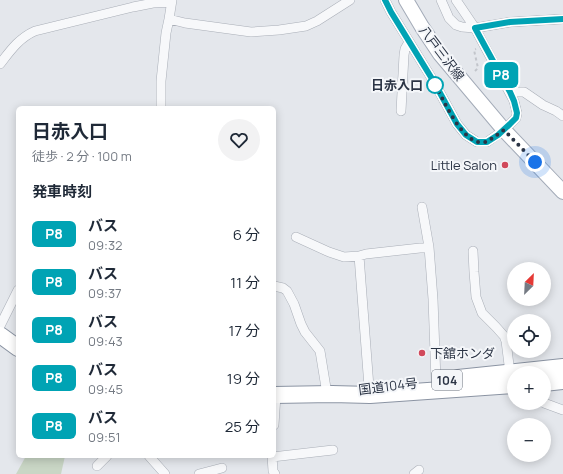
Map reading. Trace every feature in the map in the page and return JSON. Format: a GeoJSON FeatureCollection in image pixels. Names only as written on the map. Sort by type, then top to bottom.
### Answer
{"type":"FeatureCollection","features":[{"type":"Feature","properties":{"kind":"highway"},"geometry":{"type":"LineString","coordinates":[[1,337],[16,347]]}},
{"type":"Feature","properties":{"kind":"highway","name":"国道104号"},"geometry":{"type":"LineString","coordinates":[[551,369],[563,367]]}},
{"type":"Feature","properties":{"kind":"highway","name":"国道104号"},"geometry":{"type":"LineString","coordinates":[[329,394],[369,387],[436,381],[507,379]]}},
{"type":"Feature","properties":{"kind":"highway","name":"国道104号"},"geometry":{"type":"LineString","coordinates":[[276,395],[370,395],[507,380]]}},
{"type":"Feature","properties":{"kind":"highway"},"geometry":{"type":"LineString","coordinates":[[551,382],[563,381]]}},
{"type":"Feature","properties":{"kind":"main road","name":"八戸三沢線"},"geometry":{"type":"LineString","coordinates":[[407,2],[440,54],[504,130],[563,192]]}},
{"type":"Feature","properties":{"kind":"street"},"geometry":{"type":"LineString","coordinates":[[169,19],[185,23],[251,32],[279,30],[306,26],[317,21],[350,0]]}},
{"type":"Feature","properties":{"kind":"street"},"geometry":{"type":"LineString","coordinates":[[385,0],[457,124],[466,135],[477,142],[487,142],[504,130],[516,118],[517,113],[510,92],[475,28],[456,0]]}},
{"type":"Feature","properties":{"kind":"street"},"geometry":{"type":"LineString","coordinates":[[441,0],[449,18],[456,25],[462,27],[475,28],[510,22],[563,19]]}},
{"type":"Feature","properties":{"kind":"street"},"geometry":{"type":"LineString","coordinates":[[0,64],[11,49],[21,39],[35,31],[133,7],[172,1],[166,33],[161,81],[161,106]]}},
{"type":"Feature","properties":{"kind":"street"},"geometry":{"type":"LineString","coordinates":[[401,111],[404,55],[405,49],[409,42]]}},
{"type":"Feature","properties":{"kind":"street"},"geometry":{"type":"LineString","coordinates":[[510,92],[524,92],[563,116]]}},
{"type":"Feature","properties":{"kind":"street"},"geometry":{"type":"LineString","coordinates":[[422,207],[428,247],[433,299],[436,381]]}},
{"type":"Feature","properties":{"kind":"street"},"geometry":{"type":"LineString","coordinates":[[296,238],[344,257],[428,247]]}},
{"type":"Feature","properties":{"kind":"street"},"geometry":{"type":"LineString","coordinates":[[473,251],[476,297],[482,313],[504,336],[510,366]]}},
{"type":"Feature","properties":{"kind":"street"},"geometry":{"type":"LineString","coordinates":[[359,256],[369,387]]}},
{"type":"Feature","properties":{"kind":"street"},"geometry":{"type":"LineString","coordinates":[[276,286],[283,288],[287,291],[294,304],[300,324],[320,351],[329,394]]}},
{"type":"Feature","properties":{"kind":"street"},"geometry":{"type":"LineString","coordinates":[[1,337],[16,296]]}},
{"type":"Feature","properties":{"kind":"street"},"geometry":{"type":"LineString","coordinates":[[551,406],[563,410]]}},
{"type":"Feature","properties":{"kind":"street"},"geometry":{"type":"LineString","coordinates":[[276,457],[334,450]]}},
{"type":"Feature","properties":{"kind":"street"},"geometry":{"type":"LineString","coordinates":[[97,466],[105,458]]}},
{"type":"Feature","properties":{"kind":"street"},"geometry":{"type":"LineString","coordinates":[[151,458],[165,474]]}},
{"type":"Feature","properties":{"kind":"street"},"geometry":{"type":"LineString","coordinates":[[272,458],[273,470],[275,474]]}},
{"type":"Feature","properties":{"kind":"street"},"geometry":{"type":"LineString","coordinates":[[199,474],[222,468]]}},
{"type":"Feature","properties":{"kind":"path"},"geometry":{"type":"LineString","coordinates":[[475,71],[478,68],[474,50],[484,45]]}},
{"type":"Feature","properties":{"kind":"green space"},"geometry":{"type":"Polygon","coordinates":[[[25,458],[65,458],[61,474],[16,474],[25,458]]]}},
{"type":"Feature","properties":{"kind":"bus line","name":"P8"},"geometry":{"type":"LineString","coordinates":[[385,0],[457,124],[466,135],[477,142],[487,142],[498,135],[516,118],[517,113],[510,92],[475,28],[510,22],[563,19]]}},
{"type":"Feature","properties":{"kind":"place","name":"日赤入口"},"geometry":{"type":"Point","coordinates":[435,85]}},
{"type":"Feature","properties":{"kind":"place","name":"Little Salon"},"geometry":{"type":"Point","coordinates":[505,165]}},
{"type":"Feature","properties":{"kind":"place","name":"下舘ホンダ"},"geometry":{"type":"Point","coordinates":[422,353]}},
{"type":"Feature","properties":{"kind":"route"},"geometry":{"type":"LineString","coordinates":[[435,85],[434,82],[457,124],[466,135],[477,142],[487,142],[504,130],[535,162]]}}]}
